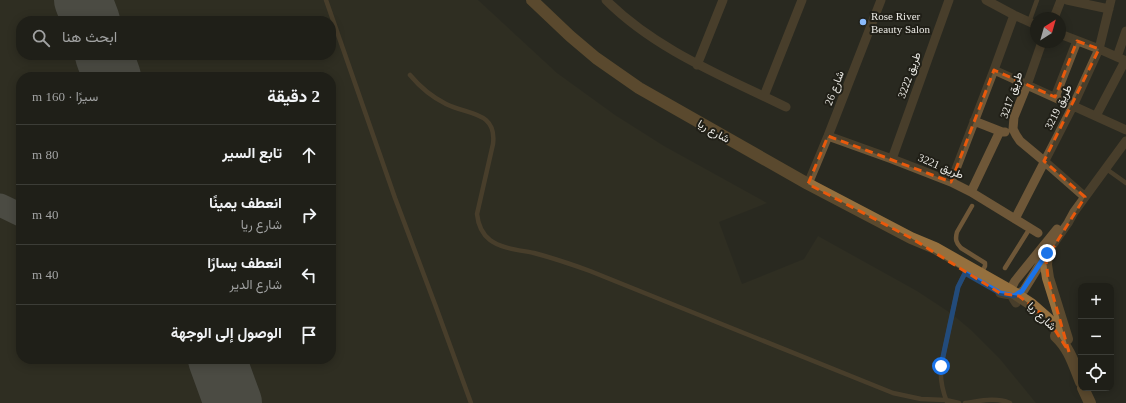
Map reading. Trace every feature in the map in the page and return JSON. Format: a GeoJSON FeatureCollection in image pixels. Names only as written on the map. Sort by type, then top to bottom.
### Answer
{"type":"FeatureCollection","features":[{"type":"Feature","properties":{"kind":"main road","name":"شارع ريا"},"geometry":{"type":"LineString","coordinates":[[532,0],[583,47],[624,79],[808,184],[911,238],[935,248],[981,274],[1011,295]]}},
{"type":"Feature","properties":{"kind":"main road","name":"شارع ريا"},"geometry":{"type":"LineString","coordinates":[[911,238],[924,248],[965,273],[1031,304],[1048,319],[1060,334],[1078,375]]}},
{"type":"Feature","properties":{"kind":"main road"},"geometry":{"type":"LineString","coordinates":[[1047,253],[1046,272],[1067,338],[1066,347]]}},
{"type":"Feature","properties":{"kind":"main road"},"geometry":{"type":"LineString","coordinates":[[1085,391],[1090,403]]}},
{"type":"Feature","properties":{"kind":"street"},"geometry":{"type":"LineString","coordinates":[[606,0],[633,25],[651,38],[698,64],[786,106]]}},
{"type":"Feature","properties":{"kind":"street"},"geometry":{"type":"LineString","coordinates":[[698,64],[723,0]]}},
{"type":"Feature","properties":{"kind":"street"},"geometry":{"type":"LineString","coordinates":[[764,96],[802,0]]}},
{"type":"Feature","properties":{"kind":"street","name":"شارع 26"},"geometry":{"type":"LineString","coordinates":[[808,184],[881,0]]}},
{"type":"Feature","properties":{"kind":"street","name":"طريق 3222"},"geometry":{"type":"LineString","coordinates":[[892,159],[949,0]]}},
{"type":"Feature","properties":{"kind":"street"},"geometry":{"type":"LineString","coordinates":[[986,0],[1030,22]]}},
{"type":"Feature","properties":{"kind":"street"},"geometry":{"type":"LineString","coordinates":[[1057,12],[1062,0]]}},
{"type":"Feature","properties":{"kind":"street"},"geometry":{"type":"LineString","coordinates":[[1067,0],[1110,4]]}},
{"type":"Feature","properties":{"kind":"street","name":"طريق 3219"},"geometry":{"type":"LineString","coordinates":[[1015,219],[1073,106],[1099,49],[1110,4]]}},
{"type":"Feature","properties":{"kind":"street"},"geometry":{"type":"LineString","coordinates":[[950,182],[1014,15]]}},
{"type":"Feature","properties":{"kind":"street"},"geometry":{"type":"LineString","coordinates":[[1096,116],[1123,60],[1126,31]]}},
{"type":"Feature","properties":{"kind":"street"},"geometry":{"type":"LineString","coordinates":[[1066,36],[1123,60]]}},
{"type":"Feature","properties":{"kind":"street"},"geometry":{"type":"LineString","coordinates":[[1055,97],[1077,41]]}},
{"type":"Feature","properties":{"kind":"street","name":"طريق 3217"},"geometry":{"type":"LineString","coordinates":[[1040,48],[1014,117],[1013,129],[1020,141],[1085,197]]}},
{"type":"Feature","properties":{"kind":"street"},"geometry":{"type":"LineString","coordinates":[[994,70],[1126,130]]}},
{"type":"Feature","properties":{"kind":"street"},"geometry":{"type":"LineString","coordinates":[[974,121],[1000,131],[1006,132],[1013,129]]}},
{"type":"Feature","properties":{"kind":"street"},"geometry":{"type":"LineString","coordinates":[[971,192],[1000,131]]}},
{"type":"Feature","properties":{"kind":"street","name":"طريق 3221"},"geometry":{"type":"LineString","coordinates":[[828,136],[950,182],[971,192],[1034,230]]}},
{"type":"Feature","properties":{"kind":"street"},"geometry":{"type":"LineString","coordinates":[[1074,212],[1062,223],[1015,281],[1011,288],[1011,295],[1024,290],[1074,212],[1126,141]]}},
{"type":"Feature","properties":{"kind":"lane"},"geometry":{"type":"LineString","coordinates":[[326,0],[332,16]]}},
{"type":"Feature","properties":{"kind":"lane"},"geometry":{"type":"LineString","coordinates":[[1034,12],[1037,0]]}},
{"type":"Feature","properties":{"kind":"lane"},"geometry":{"type":"LineString","coordinates":[[336,29],[395,198],[471,403]]}},
{"type":"Feature","properties":{"kind":"lane"},"geometry":{"type":"LineString","coordinates":[[410,75],[422,88],[436,98],[458,109],[481,116],[490,126],[494,138],[477,214],[482,232],[494,243],[548,257],[590,271],[893,393],[921,399],[959,403]]}},
{"type":"Feature","properties":{"kind":"lane"},"geometry":{"type":"LineString","coordinates":[[1105,168],[1126,183]]}},
{"type":"Feature","properties":{"kind":"lane"},"geometry":{"type":"LineString","coordinates":[[972,206],[955,236],[958,245],[961,248],[985,263],[981,274]]}},
{"type":"Feature","properties":{"kind":"lane"},"geometry":{"type":"LineString","coordinates":[[1004,268],[1034,230]]}},
{"type":"Feature","properties":{"kind":"lane"},"geometry":{"type":"LineString","coordinates":[[947,402],[942,390],[940,378],[941,366],[958,287],[965,273]]}},
{"type":"Feature","properties":{"kind":"lane"},"geometry":{"type":"LineString","coordinates":[[965,403],[992,399],[1010,403]]}},
{"type":"Feature","properties":{"kind":"highlighted area"},"geometry":{"type":"Polygon","coordinates":[[[1077,41],[1099,49],[1044,161],[1085,197],[1046,259],[1048,278],[1069,352],[1048,319],[1019,296],[1000,293],[911,238],[808,184],[828,136],[951,182],[994,70],[1055,97],[1077,41]]]}},
{"type":"Feature","properties":{"kind":"shaded area"},"geometry":{"type":"Polygon","coordinates":[[[0,0],[478,0],[557,73],[615,115],[664,146],[767,203],[719,222],[742,284],[804,259],[818,236],[917,291],[952,314],[971,330],[1000,359],[1036,403],[0,403],[0,0]]]}},
{"type":"Feature","properties":{"kind":"taxiway"},"geometry":{"type":"LineString","coordinates":[[0,205],[16,213]]}},
{"type":"Feature","properties":{"kind":"runway"},"geometry":{"type":"LineString","coordinates":[[83,0],[89,16]]}},
{"type":"Feature","properties":{"kind":"runway"},"geometry":{"type":"LineString","coordinates":[[106,60],[110,72]]}},
{"type":"Feature","properties":{"kind":"runway"},"geometry":{"type":"LineString","coordinates":[[219,364],[233,403]]}},
{"type":"Feature","properties":{"kind":"place","name":"Rose River Beauty Salon"},"geometry":{"type":"Point","coordinates":[863,22]}},
{"type":"Feature","properties":{"kind":"route"},"geometry":{"type":"LineString","coordinates":[[941,366],[958,287],[965,273],[1000,293],[1014,296],[1022,291],[1047,253]]}}]}
